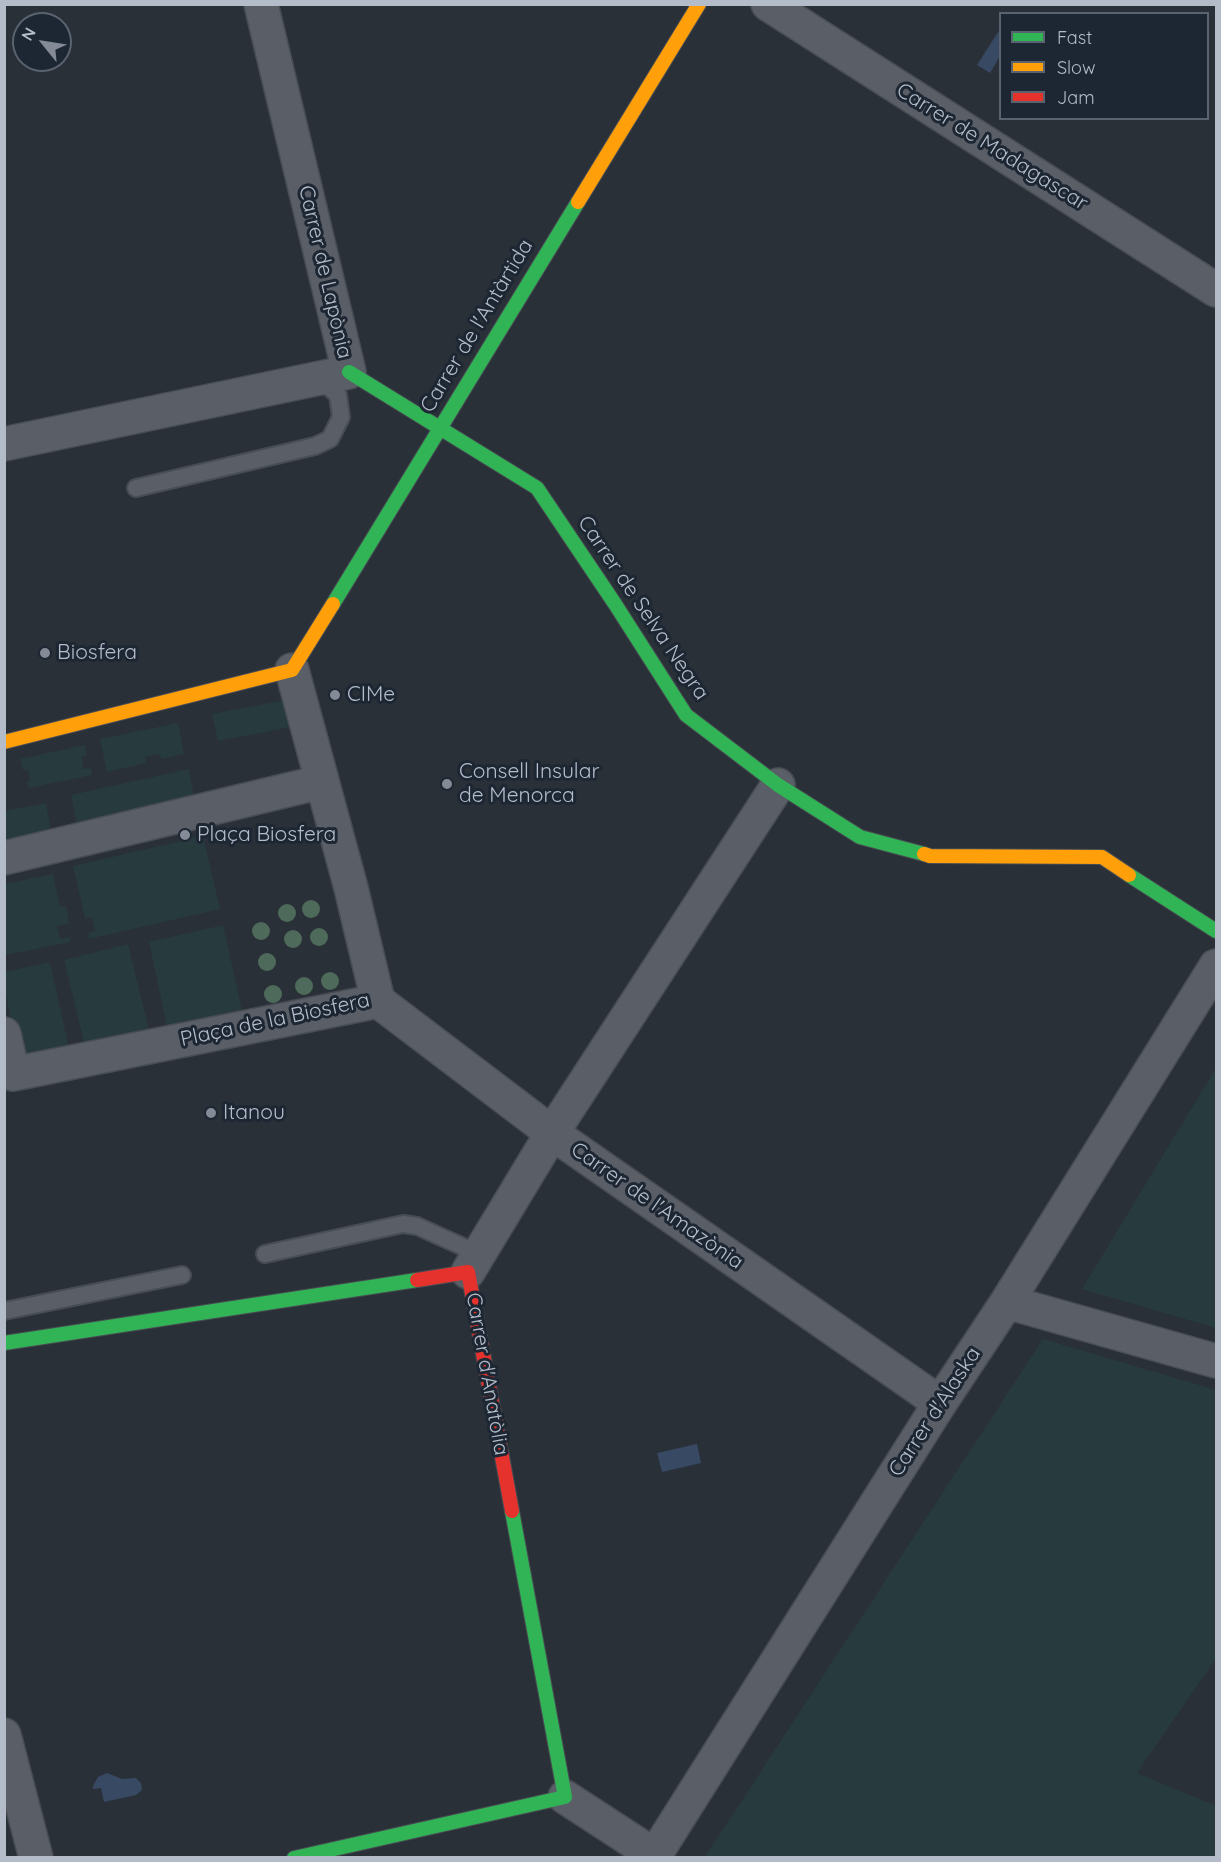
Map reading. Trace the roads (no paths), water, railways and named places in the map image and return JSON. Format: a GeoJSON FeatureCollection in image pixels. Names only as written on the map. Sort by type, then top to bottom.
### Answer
{"type":"FeatureCollection","features":[{"type":"Feature","properties":{"kind":"street","name":"Carrer de Lapònia"},"geometry":{"type":"LineString","coordinates":[[4,444],[334,375],[261,4]]}},
{"type":"Feature","properties":{"kind":"street","name":"Carrer de l'Antàrtida"},"geometry":{"type":"LineString","coordinates":[[292,670],[699,4]]}},
{"type":"Feature","properties":{"kind":"street","name":"Carrer de Madagascar"},"geometry":{"type":"LineString","coordinates":[[768,4],[1216,290]]}},
{"type":"Feature","properties":{"kind":"street","name":"Carrer de Selva Negra"},"geometry":{"type":"LineString","coordinates":[[334,375],[376,390],[537,488],[615,603],[686,715],[778,785],[860,837],[930,855],[1102,857],[1216,931]]}},
{"type":"Feature","properties":{"kind":"street"},"geometry":{"type":"LineString","coordinates":[[4,742],[292,670]]}},
{"type":"Feature","properties":{"kind":"street","name":"Plaça de la Biosfera"},"geometry":{"type":"LineString","coordinates":[[4,1034],[9,1080],[378,1001],[351,888],[292,670]]}},
{"type":"Feature","properties":{"kind":"street"},"geometry":{"type":"LineString","coordinates":[[4,858],[321,782]]}},
{"type":"Feature","properties":{"kind":"street"},"geometry":{"type":"LineString","coordinates":[[474,1263],[552,1133],[778,785]]}},
{"type":"Feature","properties":{"kind":"street","name":"Carrer d'Alaska"},"geometry":{"type":"LineString","coordinates":[[653,1856],[940,1403],[1007,1302],[1216,966]]}},
{"type":"Feature","properties":{"kind":"street","name":"Carrer de l'Amazònia"},"geometry":{"type":"LineString","coordinates":[[378,1001],[552,1133],[940,1403]]}},
{"type":"Feature","properties":{"kind":"street","name":"Carrer d'Anatòlia"},"geometry":{"type":"LineString","coordinates":[[4,1343],[474,1263],[565,1797]]}},
{"type":"Feature","properties":{"kind":"street"},"geometry":{"type":"LineString","coordinates":[[1007,1302],[1216,1361]]}},
{"type":"Feature","properties":{"kind":"street"},"geometry":{"type":"LineString","coordinates":[[4,1735],[36,1857]]}},
{"type":"Feature","properties":{"kind":"street"},"geometry":{"type":"LineString","coordinates":[[294,1857],[565,1797],[653,1856]]}},
{"type":"Feature","properties":{"kind":"lane"},"geometry":{"type":"LineString","coordinates":[[136,488],[315,446],[330,439],[341,417],[334,375]]}},
{"type":"Feature","properties":{"kind":"lane"},"geometry":{"type":"LineString","coordinates":[[265,1254],[403,1224],[417,1226],[474,1263]]}},
{"type":"Feature","properties":{"kind":"lane"},"geometry":{"type":"LineString","coordinates":[[4,1311],[182,1275]]}},
{"type":"Feature","properties":{"kind":"water"},"geometry":{"type":"Polygon","coordinates":[[[999,31],[999,58],[990,73],[977,65],[999,31]]]}},
{"type":"Feature","properties":{"kind":"water"},"geometry":{"type":"Polygon","coordinates":[[[697,1444],[701,1463],[662,1472],[657,1453],[697,1444]]]}},
{"type":"Feature","properties":{"kind":"water"},"geometry":{"type":"Polygon","coordinates":[[[107,1773],[122,1779],[136,1778],[141,1783],[142,1790],[136,1795],[104,1802],[101,1788],[93,1789],[93,1786],[98,1777],[107,1773]]]}},
{"type":"Feature","properties":{"kind":"place","name":"Biosfera"},"geometry":{"type":"Point","coordinates":[45,653]}},
{"type":"Feature","properties":{"kind":"place","name":"CIMe"},"geometry":{"type":"Point","coordinates":[335,695]}},
{"type":"Feature","properties":{"kind":"place","name":"Consell Insular de Menorca"},"geometry":{"type":"Point","coordinates":[447,784]}},
{"type":"Feature","properties":{"kind":"place","name":"Plaça Biosfera"},"geometry":{"type":"Point","coordinates":[185,835]}},
{"type":"Feature","properties":{"kind":"place","name":"Itanou"},"geometry":{"type":"Point","coordinates":[211,1113]}}]}
